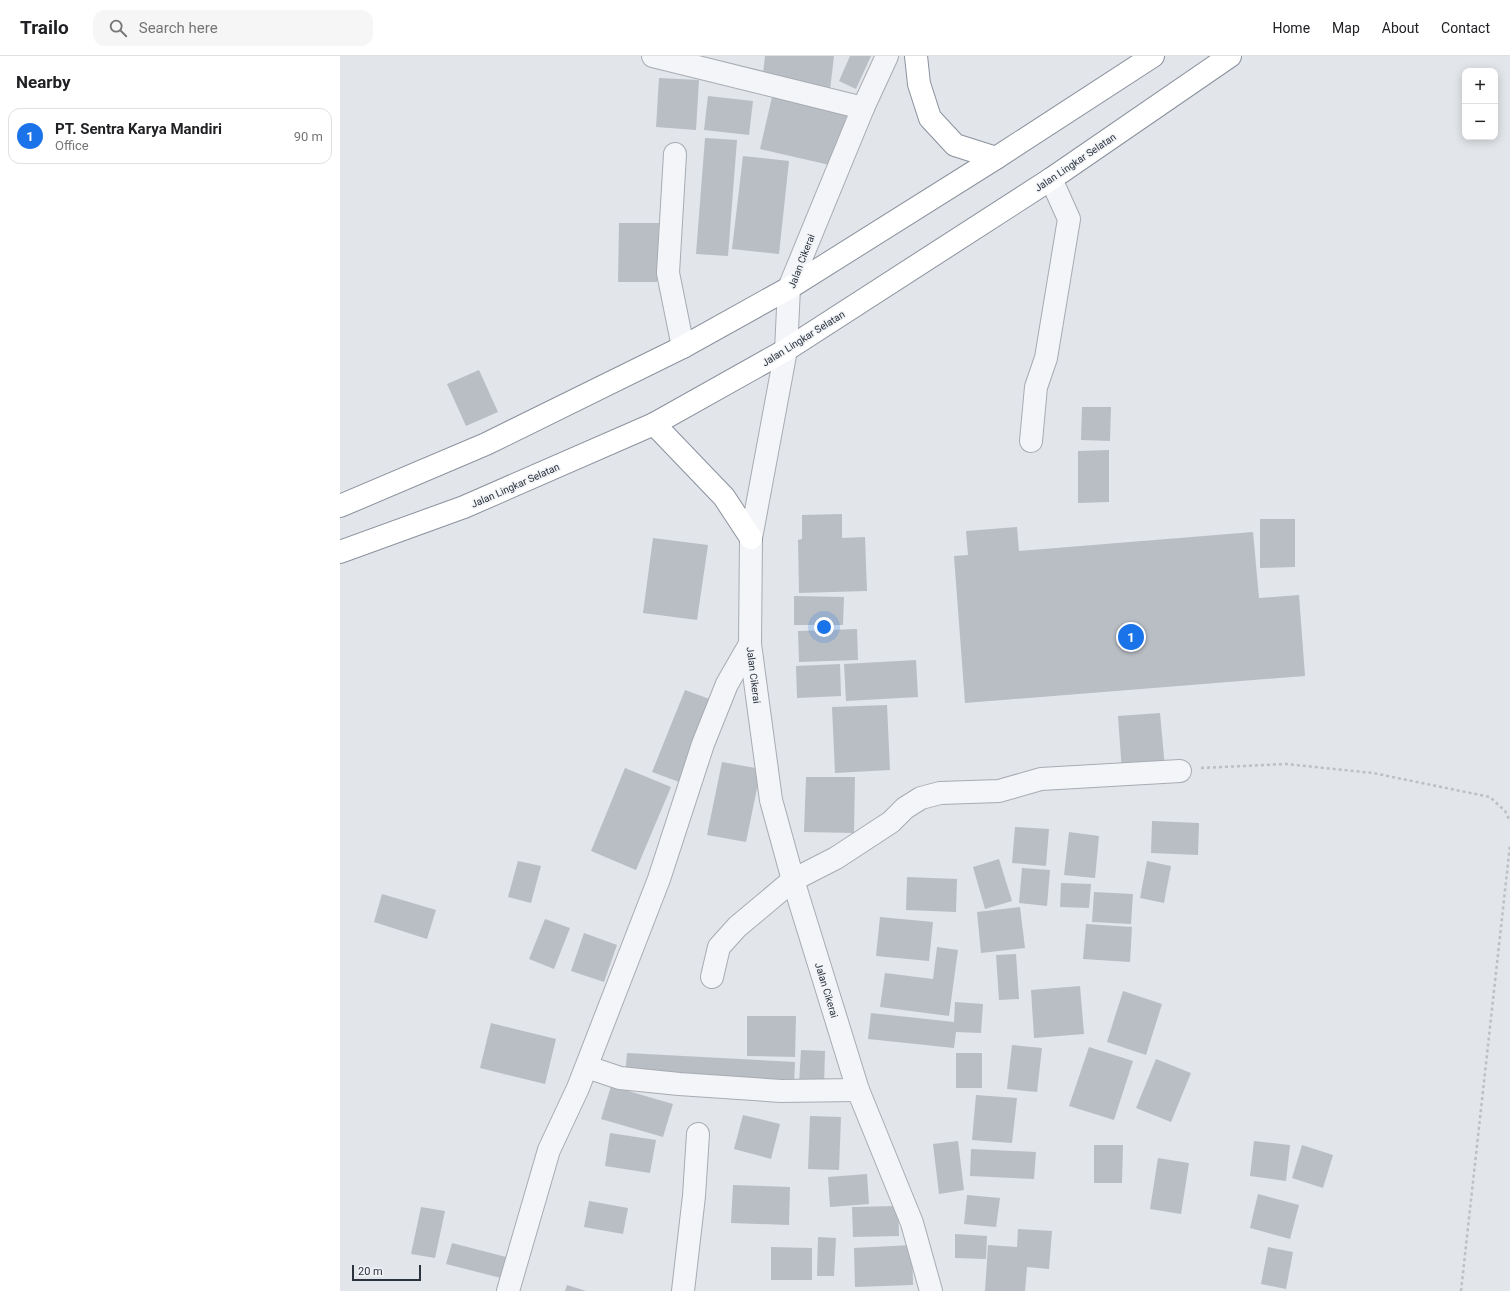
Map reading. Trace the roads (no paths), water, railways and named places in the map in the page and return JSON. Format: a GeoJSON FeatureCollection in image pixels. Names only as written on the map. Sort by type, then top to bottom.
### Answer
{"type":"FeatureCollection","features":[{"type":"Feature","properties":{"kind":"highway"},"geometry":{"type":"LineString","coordinates":[[916,56],[919,84],[930,118],[955,145],[996,158]]}},
{"type":"Feature","properties":{"kind":"highway"},"geometry":{"type":"LineString","coordinates":[[340,506],[486,444],[683,346],[789,288],[996,158],[1153,56]]}},
{"type":"Feature","properties":{"kind":"highway","name":"Jalan Lingkar Selatan"},"geometry":{"type":"LineString","coordinates":[[340,552],[464,507],[654,424],[786,350],[1051,179],[1230,56]]}},
{"type":"Feature","properties":{"kind":"highway"},"geometry":{"type":"LineString","coordinates":[[654,424],[724,497],[751,538]]}},
{"type":"Feature","properties":{"kind":"street"},"geometry":{"type":"LineString","coordinates":[[654,56],[863,108]]}},
{"type":"Feature","properties":{"kind":"street","name":"Jalan Cikerai"},"geometry":{"type":"LineString","coordinates":[[887,56],[863,108],[789,288],[786,350],[751,538],[750,644],[771,800],[793,880],[858,1090],[912,1223],[931,1291]]}},
{"type":"Feature","properties":{"kind":"street"},"geometry":{"type":"LineString","coordinates":[[675,154],[668,273],[683,346]]}},
{"type":"Feature","properties":{"kind":"street"},"geometry":{"type":"LineString","coordinates":[[1031,441],[1036,387],[1046,358],[1069,220],[1051,179]]}},
{"type":"Feature","properties":{"kind":"street"},"geometry":{"type":"LineString","coordinates":[[508,1291],[549,1150],[586,1067],[659,879],[703,744],[724,691],[750,644]]}},
{"type":"Feature","properties":{"kind":"street"},"geometry":{"type":"LineString","coordinates":[[712,977],[719,947],[737,927],[793,880],[836,858],[891,822],[905,808],[921,798],[940,793],[999,791],[1041,779],[1180,771]]}},
{"type":"Feature","properties":{"kind":"street"},"geometry":{"type":"LineString","coordinates":[[586,1067],[620,1078],[672,1083],[781,1091],[858,1090]]}},
{"type":"Feature","properties":{"kind":"street"},"geometry":{"type":"LineString","coordinates":[[682,1291],[694,1196],[698,1134]]}},
{"type":"Feature","properties":{"kind":"place","name":"PT. Sentra Karya Mandiri"},"geometry":{"type":"Point","coordinates":[1131,637]}}]}
